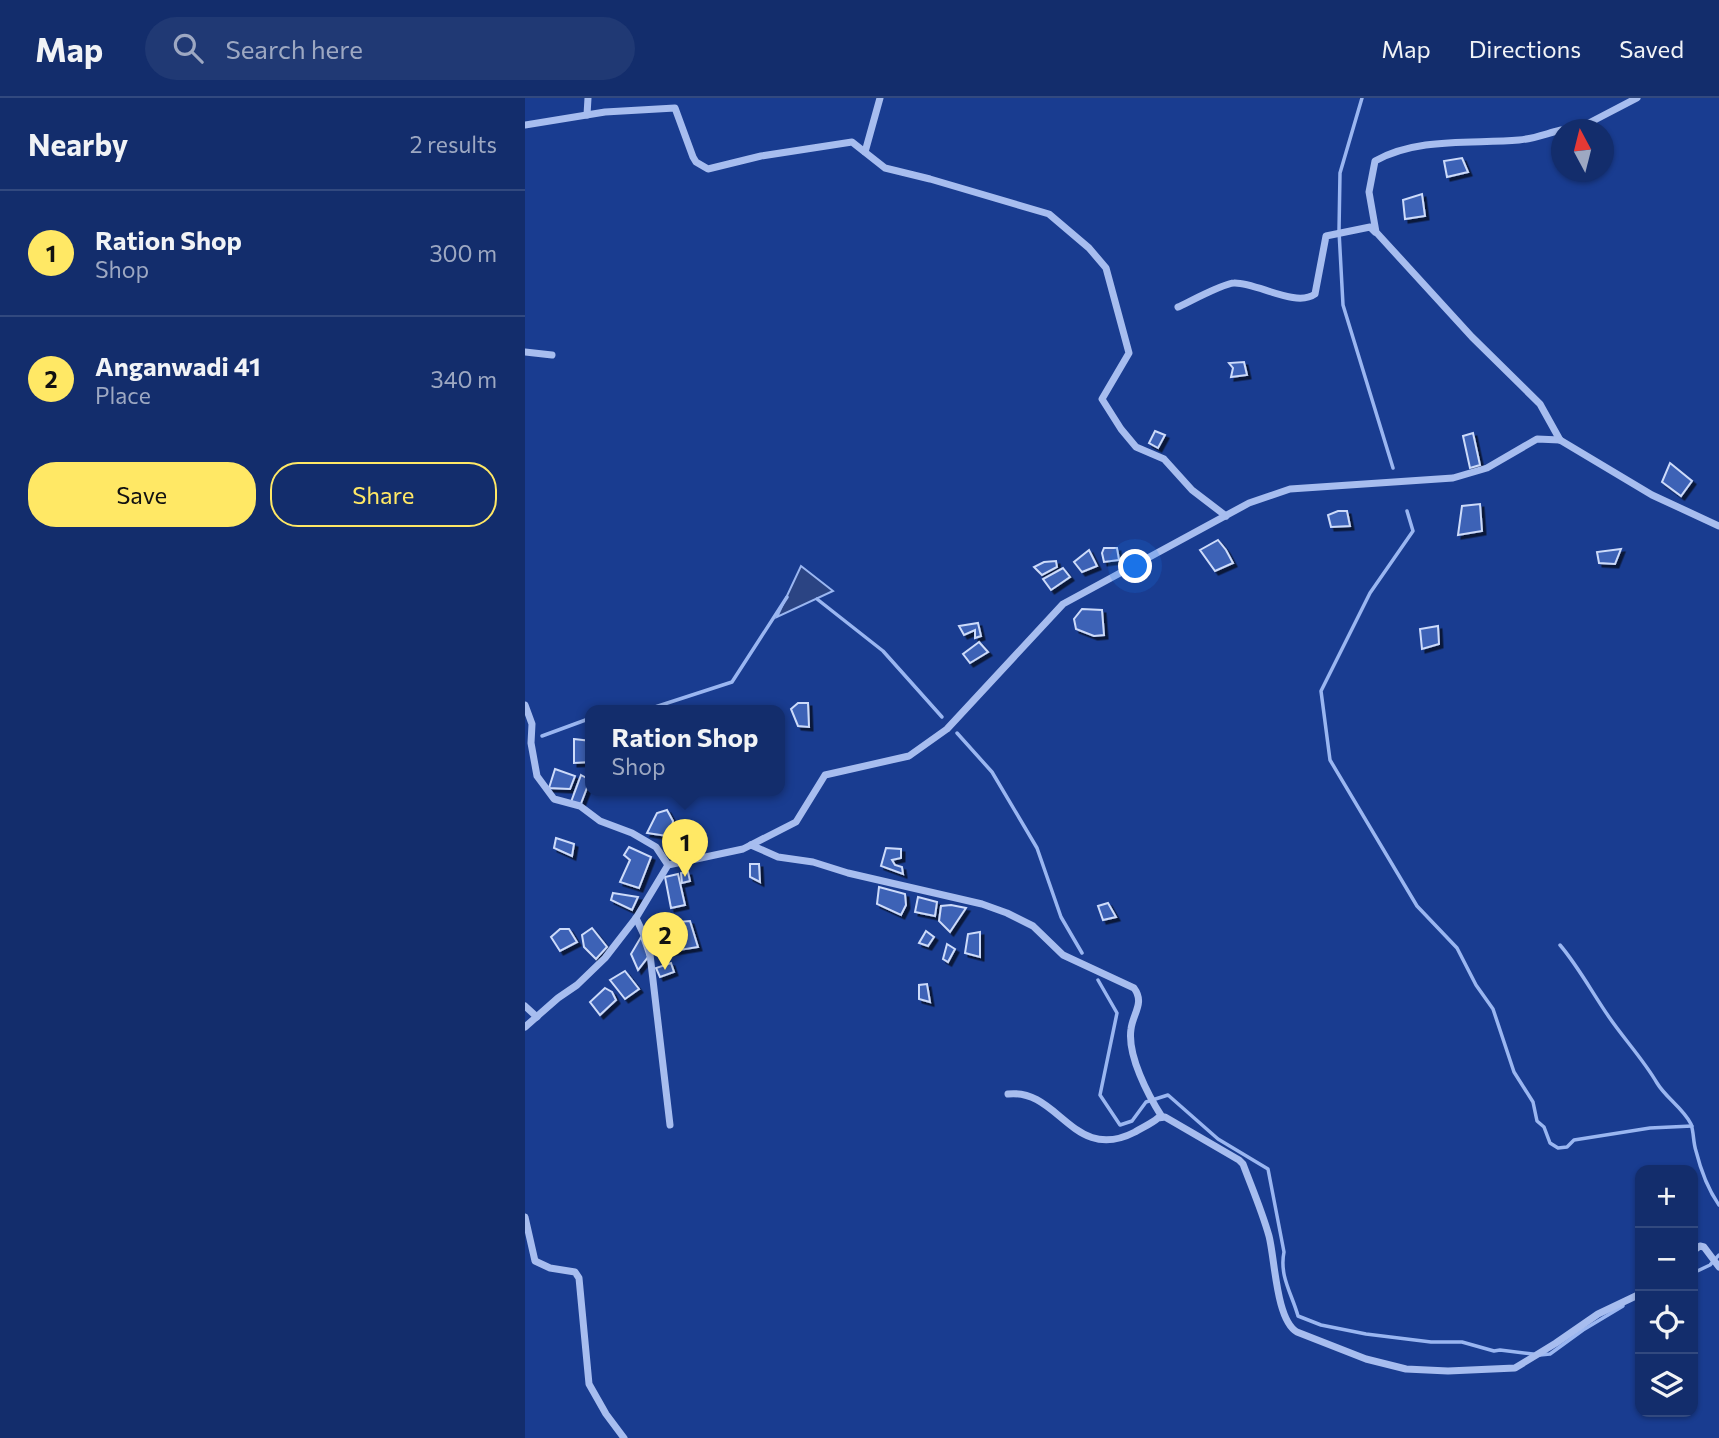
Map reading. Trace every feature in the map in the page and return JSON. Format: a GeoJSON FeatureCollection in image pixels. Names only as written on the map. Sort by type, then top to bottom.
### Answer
{"type":"FeatureCollection","features":[{"type":"Feature","properties":{"kind":"street"},"geometry":{"type":"LineString","coordinates":[[587,115],[588,98]]}},
{"type":"Feature","properties":{"kind":"street"},"geometry":{"type":"LineString","coordinates":[[865,152],[880,98]]}},
{"type":"Feature","properties":{"kind":"street"},"geometry":{"type":"LineString","coordinates":[[1597,119],[1637,98]]}},
{"type":"Feature","properties":{"kind":"street"},"geometry":{"type":"LineString","coordinates":[[525,125],[605,112],[675,108],[693,157],[708,169],[761,156],[852,142],[885,168],[1049,214],[1089,248],[1105,268],[1129,353],[1102,399],[1136,447],[1164,459],[1192,490],[1226,516]]}},
{"type":"Feature","properties":{"kind":"street"},"geometry":{"type":"LineString","coordinates":[[1375,232],[1369,192],[1375,161],[1389,153],[1441,144],[1523,140],[1551,133]]}},
{"type":"Feature","properties":{"kind":"street"},"geometry":{"type":"LineString","coordinates":[[1178,307],[1233,283],[1298,298],[1310,297],[1315,294],[1327,236],[1370,227],[1479,344],[1540,404],[1560,440]]}},
{"type":"Feature","properties":{"kind":"street"},"geometry":{"type":"LineString","coordinates":[[525,352],[552,355]]}},
{"type":"Feature","properties":{"kind":"street"},"geometry":{"type":"LineString","coordinates":[[525,1027],[598,966],[636,918],[668,865],[743,849],[796,822],[825,775],[909,756],[947,729],[1063,604],[1249,503],[1290,489],[1453,478],[1487,468],[1537,439],[1560,440],[1652,495],[1719,526]]}},
{"type":"Feature","properties":{"kind":"street"},"geometry":{"type":"LineString","coordinates":[[525,705],[532,724],[531,743],[537,776],[554,799],[580,806],[600,821],[656,847],[668,865]]}},
{"type":"Feature","properties":{"kind":"street"},"geometry":{"type":"LineString","coordinates":[[751,845],[778,857],[813,862],[848,873],[982,904],[1007,913],[1033,926],[1063,955],[1134,988],[1139,995],[1139,1002],[1130,1032],[1133,1054],[1143,1083],[1162,1117],[1243,1164],[1269,1238],[1278,1291],[1289,1325],[1297,1332],[1366,1359],[1406,1369],[1515,1368],[1598,1314],[1635,1296]]}},
{"type":"Feature","properties":{"kind":"street"},"geometry":{"type":"LineString","coordinates":[[636,918],[649,946],[670,1125]]}},
{"type":"Feature","properties":{"kind":"street"},"geometry":{"type":"LineString","coordinates":[[525,1006],[537,1017]]}},
{"type":"Feature","properties":{"kind":"street"},"geometry":{"type":"LineString","coordinates":[[1008,1094],[1020,1093],[1036,1098],[1077,1130],[1100,1141],[1123,1138],[1162,1117]]}},
{"type":"Feature","properties":{"kind":"street"},"geometry":{"type":"LineString","coordinates":[[525,1217],[535,1261],[550,1268],[575,1272],[579,1278],[589,1384],[624,1438]]}},
{"type":"Feature","properties":{"kind":"street"},"geometry":{"type":"LineString","coordinates":[[1698,1247],[1705,1247],[1719,1267]]}},
{"type":"Feature","properties":{"kind":"water"},"geometry":{"type":"Polygon","coordinates":[[[801,566],[833,591],[777,617],[801,566]]]}},
{"type":"Feature","properties":{"kind":"building"},"geometry":{"type":"Polygon","coordinates":[[[1462,158],[1468,172],[1447,177],[1444,161],[1462,158]]]}},
{"type":"Feature","properties":{"kind":"building"},"geometry":{"type":"Polygon","coordinates":[[[1422,194],[1425,216],[1405,219],[1403,200],[1422,194]]]}},
{"type":"Feature","properties":{"kind":"building"},"geometry":{"type":"Polygon","coordinates":[[[1244,362],[1247,375],[1231,377],[1233,368],[1229,363],[1244,362]]]}},
{"type":"Feature","properties":{"kind":"building"},"geometry":{"type":"Polygon","coordinates":[[[1155,431],[1165,435],[1158,448],[1149,443],[1155,431]]]}},
{"type":"Feature","properties":{"kind":"building"},"geometry":{"type":"Polygon","coordinates":[[[1473,433],[1480,465],[1470,468],[1463,436],[1473,433]]]}},
{"type":"Feature","properties":{"kind":"building"},"geometry":{"type":"Polygon","coordinates":[[[1670,463],[1692,481],[1681,496],[1662,482],[1670,463]]]}},
{"type":"Feature","properties":{"kind":"building"},"geometry":{"type":"Polygon","coordinates":[[[1480,504],[1482,531],[1458,535],[1462,506],[1480,504]]]}},
{"type":"Feature","properties":{"kind":"building"},"geometry":{"type":"Polygon","coordinates":[[[1347,511],[1350,526],[1331,527],[1328,515],[1347,511]]]}},
{"type":"Feature","properties":{"kind":"building"},"geometry":{"type":"Polygon","coordinates":[[[1218,540],[1233,563],[1215,571],[1200,550],[1218,540]]]}},
{"type":"Feature","properties":{"kind":"building"},"geometry":{"type":"Polygon","coordinates":[[[1104,548],[1117,548],[1119,560],[1104,562],[1104,548]]]}},
{"type":"Feature","properties":{"kind":"building"},"geometry":{"type":"Polygon","coordinates":[[[1621,549],[1615,564],[1599,563],[1597,552],[1621,549]]]}},
{"type":"Feature","properties":{"kind":"building"},"geometry":{"type":"Polygon","coordinates":[[[1089,550],[1097,566],[1082,572],[1074,562],[1089,550]]]}},
{"type":"Feature","properties":{"kind":"building"},"geometry":{"type":"Polygon","coordinates":[[[1056,561],[1057,567],[1042,575],[1034,567],[1044,562],[1056,561]]]}},
{"type":"Feature","properties":{"kind":"building"},"geometry":{"type":"Polygon","coordinates":[[[1063,568],[1070,577],[1051,590],[1043,579],[1063,568]]]}},
{"type":"Feature","properties":{"kind":"building"},"geometry":{"type":"Polygon","coordinates":[[[1082,609],[1102,610],[1104,635],[1094,636],[1076,629],[1074,619],[1082,609]]]}},
{"type":"Feature","properties":{"kind":"building"},"geometry":{"type":"Polygon","coordinates":[[[978,623],[981,636],[975,638],[975,630],[964,635],[959,626],[978,623]]]}},
{"type":"Feature","properties":{"kind":"building"},"geometry":{"type":"Polygon","coordinates":[[[1438,626],[1439,644],[1422,649],[1420,629],[1438,626]]]}},
{"type":"Feature","properties":{"kind":"building"},"geometry":{"type":"Polygon","coordinates":[[[979,642],[988,652],[970,663],[963,654],[979,642]]]}},
{"type":"Feature","properties":{"kind":"building"},"geometry":{"type":"Polygon","coordinates":[[[798,703],[808,703],[809,727],[798,726],[791,709],[798,703]]]}},
{"type":"Feature","properties":{"kind":"building"},"geometry":{"type":"Polygon","coordinates":[[[574,739],[585,740],[585,762],[574,763],[574,739]]]}},
{"type":"Feature","properties":{"kind":"building"},"geometry":{"type":"Polygon","coordinates":[[[555,769],[575,776],[570,789],[549,788],[555,769]]]}},
{"type":"Feature","properties":{"kind":"building"},"geometry":{"type":"Polygon","coordinates":[[[581,775],[585,777],[585,793],[580,806],[571,802],[581,775]]]}},
{"type":"Feature","properties":{"kind":"building"},"geometry":{"type":"Polygon","coordinates":[[[667,810],[673,821],[667,836],[647,833],[657,813],[667,810]]]}},
{"type":"Feature","properties":{"kind":"building"},"geometry":{"type":"Polygon","coordinates":[[[556,838],[574,844],[572,856],[554,848],[556,838]]]}},
{"type":"Feature","properties":{"kind":"building"},"geometry":{"type":"Polygon","coordinates":[[[629,847],[651,857],[639,888],[620,882],[630,860],[624,855],[629,847]]]}},
{"type":"Feature","properties":{"kind":"building"},"geometry":{"type":"Polygon","coordinates":[[[886,848],[901,849],[901,858],[892,860],[895,865],[902,867],[903,874],[881,866],[886,848]]]}},
{"type":"Feature","properties":{"kind":"building"},"geometry":{"type":"Polygon","coordinates":[[[750,864],[759,864],[760,882],[750,877],[750,864]]]}},
{"type":"Feature","properties":{"kind":"building"},"geometry":{"type":"Polygon","coordinates":[[[688,872],[690,881],[682,883],[681,873],[688,872]]]}},
{"type":"Feature","properties":{"kind":"building"},"geometry":{"type":"Polygon","coordinates":[[[678,874],[685,905],[671,908],[665,877],[678,874]]]}},
{"type":"Feature","properties":{"kind":"building"},"geometry":{"type":"Polygon","coordinates":[[[879,887],[905,894],[906,905],[901,915],[877,904],[879,887]]]}},
{"type":"Feature","properties":{"kind":"building"},"geometry":{"type":"Polygon","coordinates":[[[613,893],[638,897],[632,910],[611,900],[613,893]]]}},
{"type":"Feature","properties":{"kind":"building"},"geometry":{"type":"Polygon","coordinates":[[[918,897],[937,902],[935,916],[915,912],[918,897]]]}},
{"type":"Feature","properties":{"kind":"building"},"geometry":{"type":"Polygon","coordinates":[[[1108,903],[1116,917],[1103,920],[1098,906],[1108,903]]]}},
{"type":"Feature","properties":{"kind":"building"},"geometry":{"type":"Polygon","coordinates":[[[941,906],[966,908],[950,932],[939,921],[941,906]]]}},
{"type":"Feature","properties":{"kind":"building"},"geometry":{"type":"Polygon","coordinates":[[[655,918],[661,918],[664,923],[671,922],[672,918],[677,918],[678,922],[690,921],[698,947],[661,953],[648,925],[655,918]]]}},
{"type":"Feature","properties":{"kind":"building"},"geometry":{"type":"Polygon","coordinates":[[[592,928],[607,947],[596,959],[584,947],[582,935],[592,928]]]}},
{"type":"Feature","properties":{"kind":"building"},"geometry":{"type":"Polygon","coordinates":[[[560,929],[569,929],[577,942],[560,951],[551,937],[560,929]]]}},
{"type":"Feature","properties":{"kind":"building"},"geometry":{"type":"Polygon","coordinates":[[[926,931],[934,937],[928,946],[919,943],[926,931]]]}},
{"type":"Feature","properties":{"kind":"building"},"geometry":{"type":"Polygon","coordinates":[[[980,932],[980,957],[965,953],[968,934],[980,932]]]}},
{"type":"Feature","properties":{"kind":"building"},"geometry":{"type":"Polygon","coordinates":[[[641,937],[648,957],[638,970],[631,954],[641,937]]]}},
{"type":"Feature","properties":{"kind":"building"},"geometry":{"type":"Polygon","coordinates":[[[947,944],[955,949],[948,962],[943,959],[947,944]]]}},
{"type":"Feature","properties":{"kind":"building"},"geometry":{"type":"Polygon","coordinates":[[[671,963],[674,972],[660,977],[656,968],[671,963]]]}},
{"type":"Feature","properties":{"kind":"building"},"geometry":{"type":"Polygon","coordinates":[[[625,971],[639,989],[625,999],[610,980],[625,971]]]}},
{"type":"Feature","properties":{"kind":"building"},"geometry":{"type":"Polygon","coordinates":[[[927,984],[930,1002],[919,999],[919,985],[927,984]]]}},
{"type":"Feature","properties":{"kind":"building"},"geometry":{"type":"Polygon","coordinates":[[[605,988],[612,992],[616,1000],[600,1015],[590,1002],[605,988]]]}},
{"type":"Feature","properties":{"kind":"waterway"},"geometry":{"type":"LineString","coordinates":[[1362,98],[1340,173],[1339,231],[1343,305],[1393,468]]}},
{"type":"Feature","properties":{"kind":"waterway"},"geometry":{"type":"LineString","coordinates":[[1407,511],[1413,531],[1370,593],[1321,691],[1330,760],[1417,906],[1457,948],[1476,985],[1493,1009],[1514,1072],[1533,1102],[1537,1121],[1544,1127],[1550,1143],[1558,1148],[1567,1147],[1574,1140],[1650,1128],[1692,1126]]}},
{"type":"Feature","properties":{"kind":"waterway"},"geometry":{"type":"LineString","coordinates":[[661,705],[732,682],[787,597]]}},
{"type":"Feature","properties":{"kind":"waterway"},"geometry":{"type":"LineString","coordinates":[[817,599],[883,651],[942,717]]}},
{"type":"Feature","properties":{"kind":"waterway"},"geometry":{"type":"LineString","coordinates":[[542,736],[585,720]]}},
{"type":"Feature","properties":{"kind":"waterway"},"geometry":{"type":"LineString","coordinates":[[957,733],[992,772],[1037,848],[1061,917],[1082,953]]}},
{"type":"Feature","properties":{"kind":"waterway"},"geometry":{"type":"LineString","coordinates":[[1560,945],[1661,1088],[1688,1118],[1702,1172],[1719,1205]]}},
{"type":"Feature","properties":{"kind":"waterway"},"geometry":{"type":"LineString","coordinates":[[1098,980],[1117,1013],[1100,1095],[1120,1125],[1132,1121],[1146,1102],[1168,1095],[1218,1139],[1268,1169],[1284,1252],[1283,1269],[1298,1316],[1321,1325],[1366,1334],[1431,1342],[1462,1342],[1494,1351],[1533,1354]]}},
{"type":"Feature","properties":{"kind":"waterway"},"geometry":{"type":"LineString","coordinates":[[1698,1271],[1710,1265],[1719,1255]]}},
{"type":"Feature","properties":{"kind":"waterway"},"geometry":{"type":"LineString","coordinates":[[1540,1355],[1550,1354],[1623,1306]]}},
{"type":"Feature","properties":{"kind":"place","name":"Ration Shop"},"geometry":{"type":"Point","coordinates":[685,877]}},
{"type":"Feature","properties":{"kind":"place","name":"Anganwadi 41"},"geometry":{"type":"Point","coordinates":[665,970]}}]}
